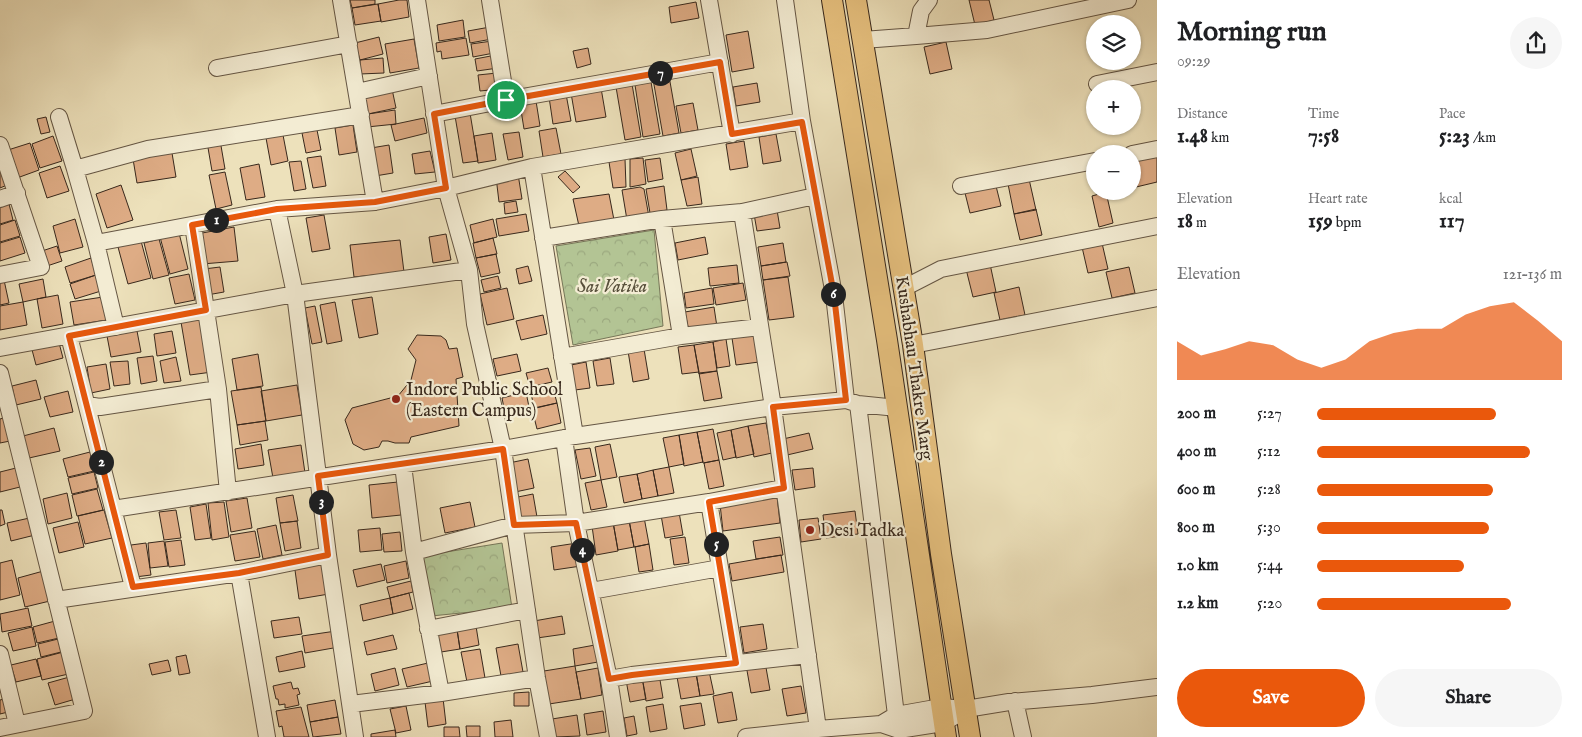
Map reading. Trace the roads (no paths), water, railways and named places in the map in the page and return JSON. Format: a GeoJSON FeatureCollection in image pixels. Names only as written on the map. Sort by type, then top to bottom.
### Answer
{"type":"FeatureCollection","features":[{"type":"Feature","properties":{"kind":"main road","name":"Kushabhau Thakre Marg"},"geometry":{"type":"LineString","coordinates":[[832,0],[897,408],[943,722]]}},
{"type":"Feature","properties":{"kind":"main road","name":"Kushabhau Thakre Marg"},"geometry":{"type":"LineString","coordinates":[[856,0],[913,345],[941,554],[970,737]]}},
{"type":"Feature","properties":{"kind":"street"},"geometry":{"type":"LineString","coordinates":[[341,0],[375,202]]}},
{"type":"Feature","properties":{"kind":"street"},"geometry":{"type":"LineString","coordinates":[[417,0],[446,188],[469,270],[475,324],[503,449],[537,678],[548,737]]}},
{"type":"Feature","properties":{"kind":"street"},"geometry":{"type":"LineString","coordinates":[[490,0],[506,100]]}},
{"type":"Feature","properties":{"kind":"street"},"geometry":{"type":"LineString","coordinates":[[709,0],[732,134]]}},
{"type":"Feature","properties":{"kind":"street"},"geometry":{"type":"LineString","coordinates":[[785,0],[802,122],[852,402],[896,715]]}},
{"type":"Feature","properties":{"kind":"street"},"geometry":{"type":"LineString","coordinates":[[916,36],[921,11],[929,0]]}},
{"type":"Feature","properties":{"kind":"street"},"geometry":{"type":"LineString","coordinates":[[863,40],[987,30],[1128,0]]}},
{"type":"Feature","properties":{"kind":"street"},"geometry":{"type":"LineString","coordinates":[[217,68],[349,44]]}},
{"type":"Feature","properties":{"kind":"street"},"geometry":{"type":"LineString","coordinates":[[434,114],[720,62]]}},
{"type":"Feature","properties":{"kind":"street"},"geometry":{"type":"LineString","coordinates":[[1117,80],[1157,72]]}},
{"type":"Feature","properties":{"kind":"street"},"geometry":{"type":"LineString","coordinates":[[357,92],[429,76]]}},
{"type":"Feature","properties":{"kind":"street"},"geometry":{"type":"LineString","coordinates":[[75,169],[148,149],[361,115]]}},
{"type":"Feature","properties":{"kind":"street"},"geometry":{"type":"LineString","coordinates":[[59,117],[96,243],[116,327]]}},
{"type":"Feature","properties":{"kind":"street"},"geometry":{"type":"LineString","coordinates":[[96,243],[277,209],[375,202],[446,188],[532,167],[802,122]]}},
{"type":"Feature","properties":{"kind":"street"},"geometry":{"type":"LineString","coordinates":[[0,145],[41,267],[0,275]]}},
{"type":"Feature","properties":{"kind":"street"},"geometry":{"type":"LineString","coordinates":[[1141,152],[1157,149]]}},
{"type":"Feature","properties":{"kind":"street"},"geometry":{"type":"LineString","coordinates":[[961,186],[1086,163]]}},
{"type":"Feature","properties":{"kind":"street"},"geometry":{"type":"LineString","coordinates":[[532,167],[562,357],[576,523],[609,679],[618,737]]}},
{"type":"Feature","properties":{"kind":"street"},"geometry":{"type":"LineString","coordinates":[[0,199],[17,193]]}},
{"type":"Feature","properties":{"kind":"street"},"geometry":{"type":"LineString","coordinates":[[543,238],[662,219],[742,212],[816,196]]}},
{"type":"Feature","properties":{"kind":"street"},"geometry":{"type":"LineString","coordinates":[[277,209],[295,294],[328,555],[355,737]]}},
{"type":"Feature","properties":{"kind":"street"},"geometry":{"type":"LineString","coordinates":[[742,212],[773,407],[818,728]]}},
{"type":"Feature","properties":{"kind":"street"},"geometry":{"type":"LineString","coordinates":[[662,219],[681,336]]}},
{"type":"Feature","properties":{"kind":"street"},"geometry":{"type":"LineString","coordinates":[[192,225],[218,389],[228,492]]}},
{"type":"Feature","properties":{"kind":"street"},"geometry":{"type":"LineString","coordinates":[[904,288],[941,269],[1157,226]]}},
{"type":"Feature","properties":{"kind":"street"},"geometry":{"type":"LineString","coordinates":[[0,348],[295,294],[469,270]]}},
{"type":"Feature","properties":{"kind":"street"},"geometry":{"type":"LineString","coordinates":[[913,345],[1157,298]]}},
{"type":"Feature","properties":{"kind":"street"},"geometry":{"type":"LineString","coordinates":[[562,357],[681,336],[760,327]]}},
{"type":"Feature","properties":{"kind":"street"},"geometry":{"type":"LineString","coordinates":[[69,336],[133,587]]}},
{"type":"Feature","properties":{"kind":"street"},"geometry":{"type":"LineString","coordinates":[[0,373],[84,712],[0,728]]}},
{"type":"Feature","properties":{"kind":"street"},"geometry":{"type":"LineString","coordinates":[[87,405],[100,407],[218,389]]}},
{"type":"Feature","properties":{"kind":"street"},"geometry":{"type":"LineString","coordinates":[[113,509],[318,476],[403,465],[569,437],[773,407],[852,402],[897,408]]}},
{"type":"Feature","properties":{"kind":"street"},"geometry":{"type":"LineString","coordinates":[[403,465],[414,552],[441,693]]}},
{"type":"Feature","properties":{"kind":"street"},"geometry":{"type":"LineString","coordinates":[[414,552],[514,525],[576,523],[784,488]]}},
{"type":"Feature","properties":{"kind":"street"},"geometry":{"type":"LineString","coordinates":[[709,502],[736,663]]}},
{"type":"Feature","properties":{"kind":"street"},"geometry":{"type":"LineString","coordinates":[[56,600],[133,587],[239,573],[328,555]]}},
{"type":"Feature","properties":{"kind":"street"},"geometry":{"type":"LineString","coordinates":[[591,591],[720,568]]}},
{"type":"Feature","properties":{"kind":"street"},"geometry":{"type":"LineString","coordinates":[[239,573],[267,737]]}},
{"type":"Feature","properties":{"kind":"street"},"geometry":{"type":"LineString","coordinates":[[428,629],[527,610]]}},
{"type":"Feature","properties":{"kind":"street"},"geometry":{"type":"LineString","coordinates":[[0,654],[17,724]]}},
{"type":"Feature","properties":{"kind":"street"},"geometry":{"type":"LineString","coordinates":[[609,679],[808,655]]}},
{"type":"Feature","properties":{"kind":"street"},"geometry":{"type":"LineString","coordinates":[[351,704],[441,693],[537,678]]}},
{"type":"Feature","properties":{"kind":"street"},"geometry":{"type":"LineString","coordinates":[[746,737],[792,734],[818,728],[881,724],[900,730],[943,722],[966,709],[1015,701],[1092,695],[1157,687]]}},
{"type":"Feature","properties":{"kind":"street"},"geometry":{"type":"LineString","coordinates":[[1015,701],[1023,737]]}},
{"type":"Feature","properties":{"kind":"street"},"geometry":{"type":"LineString","coordinates":[[881,724],[896,715],[943,722]]}},
{"type":"Feature","properties":{"kind":"place","name":"Indore Public School (Eastern Campus)"},"geometry":{"type":"Point","coordinates":[396,399]}},
{"type":"Feature","properties":{"kind":"place","name":"Desi Tadka"},"geometry":{"type":"Point","coordinates":[810,530]}},
{"type":"Feature","properties":{"kind":"park label","name":"Sai Vatika"},"geometry":{"type":"Point","coordinates":[612,286]}}]}
